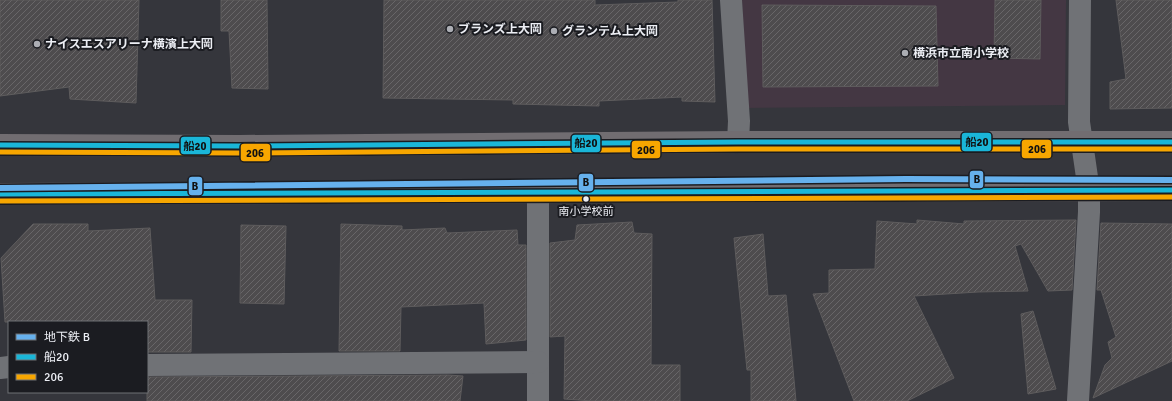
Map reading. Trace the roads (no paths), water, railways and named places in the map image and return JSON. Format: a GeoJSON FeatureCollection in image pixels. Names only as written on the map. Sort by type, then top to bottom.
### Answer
{"type":"FeatureCollection","features":[{"type":"Feature","properties":{"kind":"main road"},"geometry":{"type":"LineString","coordinates":[[0,145],[239,146],[738,142],[1172,142]]}},
{"type":"Feature","properties":{"kind":"main road"},"geometry":{"type":"LineString","coordinates":[[0,194],[1172,190]]}},
{"type":"Feature","properties":{"kind":"street"},"geometry":{"type":"LineString","coordinates":[[731,0],[739,121],[738,142]]}},
{"type":"Feature","properties":{"kind":"street"},"geometry":{"type":"LineString","coordinates":[[1078,401],[1089,212],[1088,191],[1079,122],[1080,0]]}},
{"type":"Feature","properties":{"kind":"street"},"geometry":{"type":"LineString","coordinates":[[538,193],[538,401]]}},
{"type":"Feature","properties":{"kind":"street"},"geometry":{"type":"LineString","coordinates":[[148,365],[538,362]]}},
{"type":"Feature","properties":{"kind":"metro line","name":"B"},"geometry":{"type":"LineString","coordinates":[[0,188],[906,179],[1172,180]]}},
{"type":"Feature","properties":{"kind":"place","name":"ブランズ上大岡"},"geometry":{"type":"Point","coordinates":[450,29]}},
{"type":"Feature","properties":{"kind":"place","name":"グランテム上大岡"},"geometry":{"type":"Point","coordinates":[554,31]}},
{"type":"Feature","properties":{"kind":"place","name":"ナイスエスアリーナ横濱上大岡"},"geometry":{"type":"Point","coordinates":[37,44]}},
{"type":"Feature","properties":{"kind":"place","name":"横浜市立南小学校"},"geometry":{"type":"Point","coordinates":[905,53]}},
{"type":"Feature","properties":{"kind":"place","name":"南小学校前"},"geometry":{"type":"Point","coordinates":[586,199]}}]}
